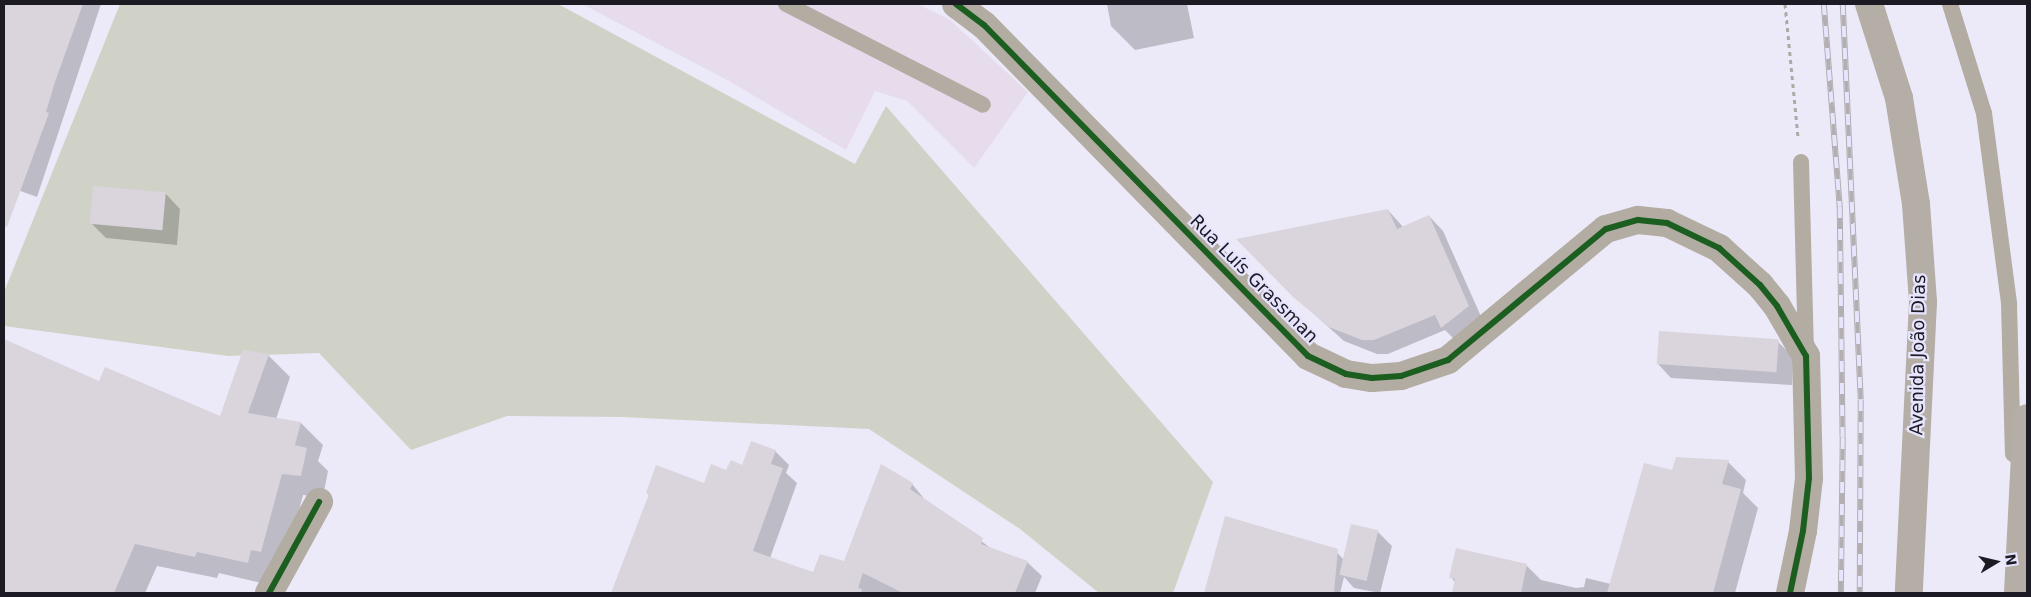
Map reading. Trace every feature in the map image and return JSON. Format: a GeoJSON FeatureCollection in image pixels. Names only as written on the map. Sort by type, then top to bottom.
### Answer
{"type":"FeatureCollection","features":[{"type":"Feature","properties":{"kind":"main road","name":"Avenida João Dias"},"geometry":{"type":"LineString","coordinates":[[1869,4],[1899,98],[1916,204],[1923,302],[1908,593]]}},
{"type":"Feature","properties":{"kind":"main road"},"geometry":{"type":"LineString","coordinates":[[2018,593],[2027,418]]}},
{"type":"Feature","properties":{"kind":"street","name":"Rua Luís Grassman"},"geometry":{"type":"LineString","coordinates":[[956,4],[984,25],[1308,356],[1346,374],[1372,378],[1401,376],[1448,360],[1606,229],[1638,220],[1667,223],[1719,248],[1771,299],[1806,356]]}},
{"type":"Feature","properties":{"kind":"street"},"geometry":{"type":"LineString","coordinates":[[1790,593],[1803,531],[1809,478],[1806,356]]}},
{"type":"Feature","properties":{"kind":"street"},"geometry":{"type":"LineString","coordinates":[[269,593],[319,502]]}},
{"type":"Feature","properties":{"kind":"lane"},"geometry":{"type":"LineString","coordinates":[[786,4],[983,105]]}},
{"type":"Feature","properties":{"kind":"lane"},"geometry":{"type":"LineString","coordinates":[[1950,4],[1984,113],[2009,304],[2018,593]]}},
{"type":"Feature","properties":{"kind":"lane"},"geometry":{"type":"LineString","coordinates":[[1801,162],[1806,356]]}},
{"type":"Feature","properties":{"kind":"path"},"geometry":{"type":"LineString","coordinates":[[1785,4],[1801,162]]}},
{"type":"Feature","properties":{"kind":"shaded area"},"geometry":{"type":"Polygon","coordinates":[[[120,4],[558,4],[855,164],[886,106],[1213,482],[1173,593],[1099,593],[1020,529],[869,429],[623,417],[507,416],[411,450],[319,353],[228,356],[4,326],[4,292],[120,4]]]}},
{"type":"Feature","properties":{"kind":"shaded area"},"geometry":{"type":"Polygon","coordinates":[[[582,4],[917,4],[949,19],[1028,92],[974,168],[907,101],[875,91],[846,150],[729,81],[582,4]]]}},
{"type":"Feature","properties":{"kind":"building"},"geometry":{"type":"Polygon","coordinates":[[[4,4],[83,4],[55,82],[46,112],[49,113],[7,227],[4,226],[4,4]]]}},
{"type":"Feature","properties":{"kind":"building"},"geometry":{"type":"Polygon","coordinates":[[[93,186],[166,192],[162,230],[90,224],[93,186]]]}},
{"type":"Feature","properties":{"kind":"building"},"geometry":{"type":"Polygon","coordinates":[[[1388,209],[1397,229],[1429,215],[1469,306],[1441,328],[1435,315],[1374,340],[1362,340],[1329,327],[1293,297],[1236,239],[1388,209]]]}},
{"type":"Feature","properties":{"kind":"building"},"geometry":{"type":"Polygon","coordinates":[[[1659,331],[1779,339],[1776,372],[1657,364],[1659,331]]]}},
{"type":"Feature","properties":{"kind":"building"},"geometry":{"type":"Polygon","coordinates":[[[4,339],[99,381],[105,367],[220,416],[243,350],[269,354],[248,413],[301,422],[295,445],[307,448],[301,476],[282,474],[261,552],[251,550],[248,563],[197,552],[195,557],[135,544],[114,593],[4,593],[4,339]]]}},
{"type":"Feature","properties":{"kind":"building"},"geometry":{"type":"Polygon","coordinates":[[[751,441],[776,450],[771,464],[783,468],[753,551],[813,572],[820,554],[844,561],[881,464],[913,483],[910,489],[983,538],[981,544],[1028,561],[1015,593],[903,593],[863,573],[858,588],[862,589],[861,593],[611,593],[649,494],[646,493],[656,465],[704,483],[711,464],[726,470],[731,460],[742,465],[751,441]]]}},
{"type":"Feature","properties":{"kind":"building"},"geometry":{"type":"Polygon","coordinates":[[[1676,457],[1729,460],[1722,484],[1741,489],[1713,593],[1607,593],[1644,463],[1672,470],[1676,457]]]}},
{"type":"Feature","properties":{"kind":"building"},"geometry":{"type":"Polygon","coordinates":[[[1225,516],[1338,549],[1334,593],[1204,593],[1225,516]]]}},
{"type":"Feature","properties":{"kind":"building"},"geometry":{"type":"Polygon","coordinates":[[[1351,524],[1378,530],[1367,581],[1339,575],[1351,524]]]}},
{"type":"Feature","properties":{"kind":"building"},"geometry":{"type":"Polygon","coordinates":[[[1456,548],[1527,564],[1521,593],[1452,593],[1455,579],[1449,578],[1456,548]]]}},
{"type":"Feature","properties":{"kind":"railway"},"geometry":{"type":"LineString","coordinates":[[1824,4],[1840,207],[1843,438],[1841,593]]}},
{"type":"Feature","properties":{"kind":"railway"},"geometry":{"type":"LineString","coordinates":[[1843,4],[1861,400],[1860,593]]}},
{"type":"Feature","properties":{"kind":"cycle path"},"geometry":{"type":"LineString","coordinates":[[956,4],[984,25],[1308,356],[1346,374],[1372,378],[1401,376],[1448,360],[1606,229],[1638,220],[1667,223],[1719,248],[1760,285],[1777,306],[1806,356],[1809,478],[1803,531],[1790,593]]}},
{"type":"Feature","properties":{"kind":"cycle path"},"geometry":{"type":"LineString","coordinates":[[269,593],[319,502]]}}]}
